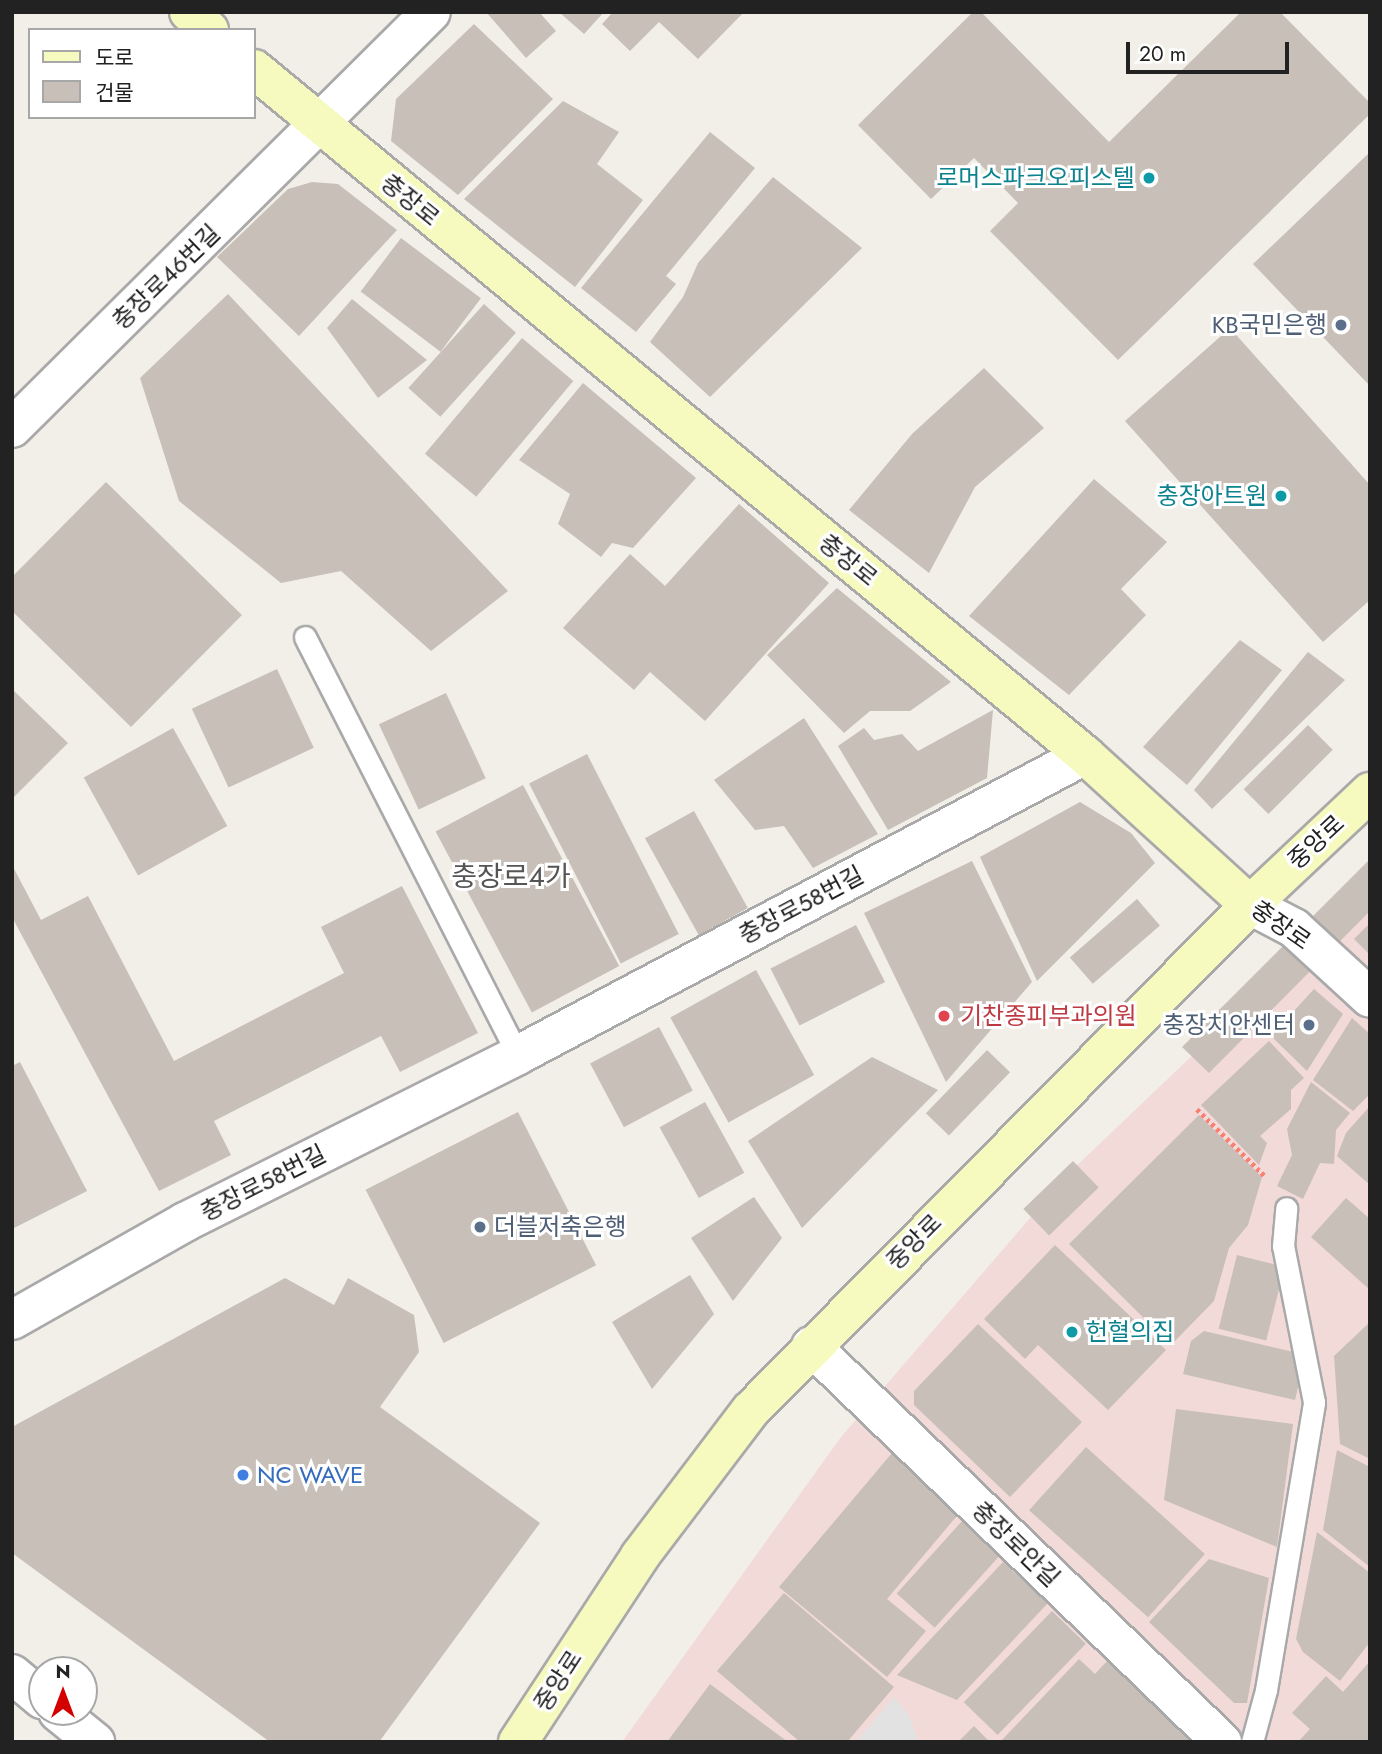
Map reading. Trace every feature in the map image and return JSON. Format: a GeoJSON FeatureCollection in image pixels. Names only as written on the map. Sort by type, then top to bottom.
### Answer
{"type":"FeatureCollection","features":[{"type":"Feature","properties":{"kind":"street"},"geometry":{"type":"LineString","coordinates":[[188,12],[207,28]]}},
{"type":"Feature","properties":{"kind":"street"},"geometry":{"type":"LineString","coordinates":[[320,126],[431,12]]}},
{"type":"Feature","properties":{"kind":"street","name":"충장로"},"geometry":{"type":"LineString","coordinates":[[256,71],[1085,755],[1250,905],[1294,928],[1370,998]]}},
{"type":"Feature","properties":{"kind":"street","name":"충장로46번길"},"geometry":{"type":"LineString","coordinates":[[12,428],[320,126]]}},
{"type":"Feature","properties":{"kind":"street","name":"충장로58번길"},"geometry":{"type":"LineString","coordinates":[[12,1320],[185,1222],[518,1055],[1085,755]]}},
{"type":"Feature","properties":{"kind":"street","name":"중앙로"},"geometry":{"type":"LineString","coordinates":[[518,1742],[687,1492],[811,1346],[1250,905],[1370,792]]}},
{"type":"Feature","properties":{"kind":"street","name":"충장로안길"},"geometry":{"type":"LineString","coordinates":[[811,1346],[1222,1742]]}},
{"type":"Feature","properties":{"kind":"street"},"geometry":{"type":"LineString","coordinates":[[12,1674],[28,1687]]}},
{"type":"Feature","properties":{"kind":"street"},"geometry":{"type":"LineString","coordinates":[[75,1726],[94,1742]]}},
{"type":"Feature","properties":{"kind":"lane"},"geometry":{"type":"LineString","coordinates":[[305,637],[518,1055]]}},
{"type":"Feature","properties":{"kind":"lane"},"geometry":{"type":"LineString","coordinates":[[1252,1742],[1266,1690],[1314,1402],[1283,1247],[1286,1208]]}},
{"type":"Feature","properties":{"kind":"path"},"geometry":{"type":"LineString","coordinates":[[1197,1108],[1264,1173],[1286,1208]]}},
{"type":"Feature","properties":{"kind":"shaded area"},"geometry":{"type":"Polygon","coordinates":[[[1370,886],[1370,1742],[622,1742],[841,1437],[1069,1173],[1370,886]]]}},
{"type":"Feature","properties":{"kind":"shaded area"},"geometry":{"type":"Polygon","coordinates":[[[894,1697],[909,1715],[918,1742],[856,1742],[894,1697]]]}},
{"type":"Feature","properties":{"kind":"building"},"geometry":{"type":"Polygon","coordinates":[[[486,12],[539,12],[556,31],[526,58],[486,12]]]}},
{"type":"Feature","properties":{"kind":"building"},"geometry":{"type":"Polygon","coordinates":[[[559,12],[604,12],[584,34],[559,12]]]}},
{"type":"Feature","properties":{"kind":"building"},"geometry":{"type":"Polygon","coordinates":[[[613,12],[744,12],[698,59],[659,22],[630,51],[602,24],[613,12]]]}},
{"type":"Feature","properties":{"kind":"building","name":"로머스파크오피스텔"},"geometry":{"type":"Polygon","coordinates":[[[973,12],[981,12],[1109,142],[1241,12],[1280,12],[1370,103],[1370,114],[1118,360],[990,231],[1018,203],[974,158],[931,199],[858,125],[973,12]]]}},
{"type":"Feature","properties":{"kind":"building"},"geometry":{"type":"Polygon","coordinates":[[[474,24],[553,99],[458,195],[391,141],[396,99],[474,24]]]}},
{"type":"Feature","properties":{"kind":"building"},"geometry":{"type":"Polygon","coordinates":[[[563,101],[619,132],[597,164],[643,200],[575,287],[464,199],[563,101]]]}},
{"type":"Feature","properties":{"kind":"building"},"geometry":{"type":"Polygon","coordinates":[[[710,132],[755,168],[666,276],[676,284],[636,332],[581,288],[710,132]]]}},
{"type":"Feature","properties":{"kind":"building","name":"KB국민은행"},"geometry":{"type":"Polygon","coordinates":[[[1370,152],[1370,386],[1253,264],[1370,152]]]}},
{"type":"Feature","properties":{"kind":"building"},"geometry":{"type":"Polygon","coordinates":[[[773,177],[862,248],[710,397],[650,342],[683,297],[698,263],[773,177]]]}},
{"type":"Feature","properties":{"kind":"building"},"geometry":{"type":"Polygon","coordinates":[[[312,182],[338,184],[397,230],[299,336],[217,257],[288,189],[312,182]]]}},
{"type":"Feature","properties":{"kind":"building"},"geometry":{"type":"Polygon","coordinates":[[[401,238],[481,298],[441,352],[361,292],[401,238]]]}},
{"type":"Feature","properties":{"kind":"building"},"geometry":{"type":"Polygon","coordinates":[[[228,294],[508,591],[431,651],[341,571],[281,583],[179,501],[140,378],[228,294]]]}},
{"type":"Feature","properties":{"kind":"building"},"geometry":{"type":"Polygon","coordinates":[[[352,299],[427,360],[378,398],[327,328],[352,299]]]}},
{"type":"Feature","properties":{"kind":"building"},"geometry":{"type":"Polygon","coordinates":[[[484,304],[516,333],[440,417],[408,388],[484,304]]]}},
{"type":"Feature","properties":{"kind":"building","name":"충장아트원"},"geometry":{"type":"Polygon","coordinates":[[[1230,328],[1370,485],[1370,600],[1323,642],[1125,421],[1230,328]]]}},
{"type":"Feature","properties":{"kind":"building"},"geometry":{"type":"Polygon","coordinates":[[[522,338],[573,381],[476,497],[425,454],[522,338]]]}},
{"type":"Feature","properties":{"kind":"building"},"geometry":{"type":"Polygon","coordinates":[[[984,368],[1044,428],[975,487],[929,573],[849,510],[912,434],[984,368]]]}},
{"type":"Feature","properties":{"kind":"building"},"geometry":{"type":"Polygon","coordinates":[[[583,383],[696,478],[633,548],[612,543],[601,557],[558,524],[570,494],[519,460],[583,383]]]}},
{"type":"Feature","properties":{"kind":"building"},"geometry":{"type":"Polygon","coordinates":[[[1094,479],[1167,542],[1121,589],[1146,615],[1069,695],[969,616],[1094,479]]]}},
{"type":"Feature","properties":{"kind":"building"},"geometry":{"type":"Polygon","coordinates":[[[106,482],[242,615],[131,727],[12,611],[12,577],[106,482]]]}},
{"type":"Feature","properties":{"kind":"building"},"geometry":{"type":"Polygon","coordinates":[[[739,504],[829,583],[705,721],[650,672],[634,690],[563,628],[630,554],[665,586],[739,504]]]}},
{"type":"Feature","properties":{"kind":"building"},"geometry":{"type":"Polygon","coordinates":[[[837,588],[951,682],[910,711],[870,711],[844,733],[767,655],[837,588]]]}},
{"type":"Feature","properties":{"kind":"building"},"geometry":{"type":"Polygon","coordinates":[[[1240,640],[1282,670],[1187,785],[1143,747],[1240,640]]]}},
{"type":"Feature","properties":{"kind":"building"},"geometry":{"type":"Polygon","coordinates":[[[1308,652],[1345,680],[1212,809],[1194,790],[1308,652]]]}},
{"type":"Feature","properties":{"kind":"building"},"geometry":{"type":"Polygon","coordinates":[[[277,669],[314,748],[229,788],[192,709],[277,669]]]}},
{"type":"Feature","properties":{"kind":"building"},"geometry":{"type":"Polygon","coordinates":[[[12,689],[68,743],[12,799],[12,689]]]}},
{"type":"Feature","properties":{"kind":"building"},"geometry":{"type":"Polygon","coordinates":[[[446,693],[486,778],[419,809],[379,724],[446,693]]]}},
{"type":"Feature","properties":{"kind":"building"},"geometry":{"type":"Polygon","coordinates":[[[993,710],[987,778],[888,830],[838,746],[864,728],[874,740],[902,734],[918,751],[993,710]]]}},
{"type":"Feature","properties":{"kind":"building"},"geometry":{"type":"Polygon","coordinates":[[[804,718],[878,834],[813,868],[784,826],[755,830],[714,780],[804,718]]]}},
{"type":"Feature","properties":{"kind":"building"},"geometry":{"type":"Polygon","coordinates":[[[1308,725],[1333,750],[1268,814],[1244,789],[1308,725]]]}},
{"type":"Feature","properties":{"kind":"building"},"geometry":{"type":"Polygon","coordinates":[[[173,728],[227,826],[138,875],[84,777],[173,728]]]}},
{"type":"Feature","properties":{"kind":"building"},"geometry":{"type":"Polygon","coordinates":[[[587,754],[679,934],[621,963],[529,784],[587,754]]]}},
{"type":"Feature","properties":{"kind":"building"},"geometry":{"type":"Polygon","coordinates":[[[523,785],[619,966],[532,1012],[436,831],[523,785]]]}},
{"type":"Feature","properties":{"kind":"building"},"geometry":{"type":"Polygon","coordinates":[[[1080,802],[1131,833],[1155,863],[1037,981],[980,857],[1080,802]]]}},
{"type":"Feature","properties":{"kind":"building"},"geometry":{"type":"Polygon","coordinates":[[[694,811],[748,908],[699,935],[645,838],[694,811]]]}},
{"type":"Feature","properties":{"kind":"building"},"geometry":{"type":"Polygon","coordinates":[[[1370,859],[1370,911],[1209,1073],[1182,1047],[1370,859]]]}},
{"type":"Feature","properties":{"kind":"building"},"geometry":{"type":"Polygon","coordinates":[[[972,861],[1032,982],[946,1082],[864,913],[972,861]]]}},
{"type":"Feature","properties":{"kind":"building"},"geometry":{"type":"Polygon","coordinates":[[[12,865],[41,920],[88,896],[174,1061],[344,973],[321,927],[402,886],[478,1033],[400,1072],[381,1036],[214,1121],[231,1155],[159,1191],[12,917],[12,865]]]}},
{"type":"Feature","properties":{"kind":"building"},"geometry":{"type":"Polygon","coordinates":[[[1137,899],[1160,925],[1093,984],[1070,957],[1137,899]]]}},
{"type":"Feature","properties":{"kind":"building"},"geometry":{"type":"Polygon","coordinates":[[[1370,923],[1370,955],[1354,939],[1370,923]]]}},
{"type":"Feature","properties":{"kind":"building"},"geometry":{"type":"Polygon","coordinates":[[[856,925],[885,982],[800,1026],[770,969],[856,925]]]}},
{"type":"Feature","properties":{"kind":"building"},"geometry":{"type":"Polygon","coordinates":[[[756,970],[814,1075],[728,1122],[670,1018],[756,970]]]}},
{"type":"Feature","properties":{"kind":"building","name":"충장치안센터"},"geometry":{"type":"Polygon","coordinates":[[[1314,989],[1343,1014],[1307,1071],[1271,1036],[1314,989]]]}},
{"type":"Feature","properties":{"kind":"building"},"geometry":{"type":"Polygon","coordinates":[[[1352,1018],[1370,1034],[1370,1094],[1353,1111],[1313,1080],[1352,1018]]]}},
{"type":"Feature","properties":{"kind":"building"},"geometry":{"type":"Polygon","coordinates":[[[659,1027],[693,1091],[624,1127],[590,1064],[659,1027]]]}},
{"type":"Feature","properties":{"kind":"building"},"geometry":{"type":"Polygon","coordinates":[[[1269,1041],[1304,1078],[1291,1090],[1291,1109],[1260,1136],[1267,1143],[1259,1165],[1201,1105],[1269,1041]]]}},
{"type":"Feature","properties":{"kind":"building"},"geometry":{"type":"Polygon","coordinates":[[[987,1050],[1010,1072],[949,1136],[926,1113],[987,1050]]]}},
{"type":"Feature","properties":{"kind":"building"},"geometry":{"type":"Polygon","coordinates":[[[872,1057],[938,1090],[802,1228],[748,1141],[872,1057]]]}},
{"type":"Feature","properties":{"kind":"building"},"geometry":{"type":"Polygon","coordinates":[[[20,1062],[87,1191],[12,1229],[12,1066],[20,1062]]]}},
{"type":"Feature","properties":{"kind":"building"},"geometry":{"type":"Polygon","coordinates":[[[1311,1082],[1350,1113],[1336,1130],[1334,1164],[1320,1163],[1303,1199],[1277,1186],[1292,1155],[1287,1129],[1311,1082]]]}},
{"type":"Feature","properties":{"kind":"building"},"geometry":{"type":"Polygon","coordinates":[[[705,1102],[744,1173],[699,1198],[660,1127],[705,1102]]]}},
{"type":"Feature","properties":{"kind":"building"},"geometry":{"type":"Polygon","coordinates":[[[1370,1106],[1370,1185],[1337,1156],[1346,1133],[1370,1106]]]}},
{"type":"Feature","properties":{"kind":"building","name":"더블저축은행"},"geometry":{"type":"Polygon","coordinates":[[[518,1112],[596,1265],[444,1343],[366,1190],[518,1112]]]}},
{"type":"Feature","properties":{"kind":"building"},"geometry":{"type":"Polygon","coordinates":[[[1199,1115],[1262,1177],[1248,1225],[1229,1248],[1214,1301],[1171,1345],[1069,1244],[1199,1115]]]}},
{"type":"Feature","properties":{"kind":"building"},"geometry":{"type":"Polygon","coordinates":[[[1073,1161],[1099,1188],[1049,1236],[1023,1209],[1073,1161]]]}},
{"type":"Feature","properties":{"kind":"building"},"geometry":{"type":"Polygon","coordinates":[[[754,1197],[782,1238],[733,1301],[691,1238],[754,1197]]]}},
{"type":"Feature","properties":{"kind":"building"},"geometry":{"type":"Polygon","coordinates":[[[1346,1198],[1370,1219],[1370,1290],[1311,1237],[1346,1198]]]}},
{"type":"Feature","properties":{"kind":"building","name":"헌혈의집"},"geometry":{"type":"Polygon","coordinates":[[[1055,1245],[1166,1350],[1108,1410],[1038,1345],[1025,1359],[984,1319],[1055,1245]]]}},
{"type":"Feature","properties":{"kind":"building"},"geometry":{"type":"Polygon","coordinates":[[[1237,1255],[1285,1267],[1266,1341],[1219,1329],[1237,1255]]]}},
{"type":"Feature","properties":{"kind":"building"},"geometry":{"type":"Polygon","coordinates":[[[690,1275],[714,1314],[652,1389],[612,1322],[690,1275]]]}},
{"type":"Feature","properties":{"kind":"building","name":"NC WAVE"},"geometry":{"type":"Polygon","coordinates":[[[285,1278],[334,1305],[348,1278],[414,1315],[419,1352],[380,1407],[540,1523],[379,1742],[270,1742],[12,1553],[12,1427],[285,1278]]]}},
{"type":"Feature","properties":{"kind":"building"},"geometry":{"type":"Polygon","coordinates":[[[1370,1322],[1370,1459],[1340,1444],[1334,1356],[1370,1322]]]}},
{"type":"Feature","properties":{"kind":"building"},"geometry":{"type":"Polygon","coordinates":[[[978,1324],[1082,1422],[1010,1497],[914,1405],[914,1391],[978,1324]]]}},
{"type":"Feature","properties":{"kind":"building"},"geometry":{"type":"Polygon","coordinates":[[[1204,1331],[1306,1355],[1295,1400],[1183,1374],[1191,1341],[1204,1331]]]}},
{"type":"Feature","properties":{"kind":"building"},"geometry":{"type":"Polygon","coordinates":[[[1176,1409],[1293,1424],[1277,1547],[1164,1500],[1176,1409]]]}},
{"type":"Feature","properties":{"kind":"building"},"geometry":{"type":"Polygon","coordinates":[[[1086,1447],[1205,1554],[1148,1617],[1029,1510],[1086,1447]]]}},
{"type":"Feature","properties":{"kind":"building"},"geometry":{"type":"Polygon","coordinates":[[[1337,1450],[1370,1467],[1370,1567],[1323,1530],[1337,1450]]]}},
{"type":"Feature","properties":{"kind":"building"},"geometry":{"type":"Polygon","coordinates":[[[892,1453],[961,1511],[887,1599],[926,1631],[887,1677],[779,1587],[892,1453]]]}},
{"type":"Feature","properties":{"kind":"building"},"geometry":{"type":"Polygon","coordinates":[[[963,1520],[1001,1554],[935,1628],[897,1594],[963,1520]]]}},
{"type":"Feature","properties":{"kind":"building"},"geometry":{"type":"Polygon","coordinates":[[[1317,1532],[1370,1573],[1370,1642],[1340,1681],[1303,1652],[1296,1639],[1317,1532]]]}},
{"type":"Feature","properties":{"kind":"building"},"geometry":{"type":"Polygon","coordinates":[[[1209,1559],[1269,1578],[1247,1703],[1234,1703],[1149,1622],[1209,1559]]]}},
{"type":"Feature","properties":{"kind":"building"},"geometry":{"type":"Polygon","coordinates":[[[1003,1562],[1048,1603],[957,1700],[897,1675],[1003,1562]]]}},
{"type":"Feature","properties":{"kind":"building"},"geometry":{"type":"Polygon","coordinates":[[[784,1593],[894,1687],[847,1742],[800,1742],[717,1671],[784,1593]]]}},
{"type":"Feature","properties":{"kind":"building"},"geometry":{"type":"Polygon","coordinates":[[[1052,1611],[1086,1644],[998,1735],[964,1702],[1052,1611]]]}},
{"type":"Feature","properties":{"kind":"building"},"geometry":{"type":"Polygon","coordinates":[[[1079,1659],[1095,1674],[1108,1660],[1194,1742],[1000,1742],[1079,1659]]]}},
{"type":"Feature","properties":{"kind":"building"},"geometry":{"type":"Polygon","coordinates":[[[1370,1661],[1370,1742],[1298,1742],[1310,1729],[1292,1713],[1326,1676],[1343,1692],[1370,1661]]]}},
{"type":"Feature","properties":{"kind":"building"},"geometry":{"type":"Polygon","coordinates":[[[710,1684],[788,1742],[667,1742],[710,1684]]]}},
{"type":"Feature","properties":{"kind":"building"},"geometry":{"type":"Polygon","coordinates":[[[974,1726],[990,1742],[958,1742],[974,1726]]]}},
{"type":"Feature","properties":{"kind":"place","name":"로머스파크오피스텔"},"geometry":{"type":"Point","coordinates":[1149,178]}},
{"type":"Feature","properties":{"kind":"place","name":"KB국민은행"},"geometry":{"type":"Point","coordinates":[1341,325]}},
{"type":"Feature","properties":{"kind":"place","name":"충장아트원"},"geometry":{"type":"Point","coordinates":[1281,496]}},
{"type":"Feature","properties":{"kind":"place","name":"기찬종피부과의원"},"geometry":{"type":"Point","coordinates":[944,1016]}},
{"type":"Feature","properties":{"kind":"place","name":"충장치안센터"},"geometry":{"type":"Point","coordinates":[1309,1025]}},
{"type":"Feature","properties":{"kind":"place","name":"더블저축은행"},"geometry":{"type":"Point","coordinates":[480,1227]}},
{"type":"Feature","properties":{"kind":"place","name":"헌혈의집"},"geometry":{"type":"Point","coordinates":[1072,1332]}},
{"type":"Feature","properties":{"kind":"place","name":"NC WAVE"},"geometry":{"type":"Point","coordinates":[243,1475]}},
{"type":"Feature","properties":{"kind":"district","name":"충장로4가"},"geometry":{"type":"Point","coordinates":[511,877]}}]}
